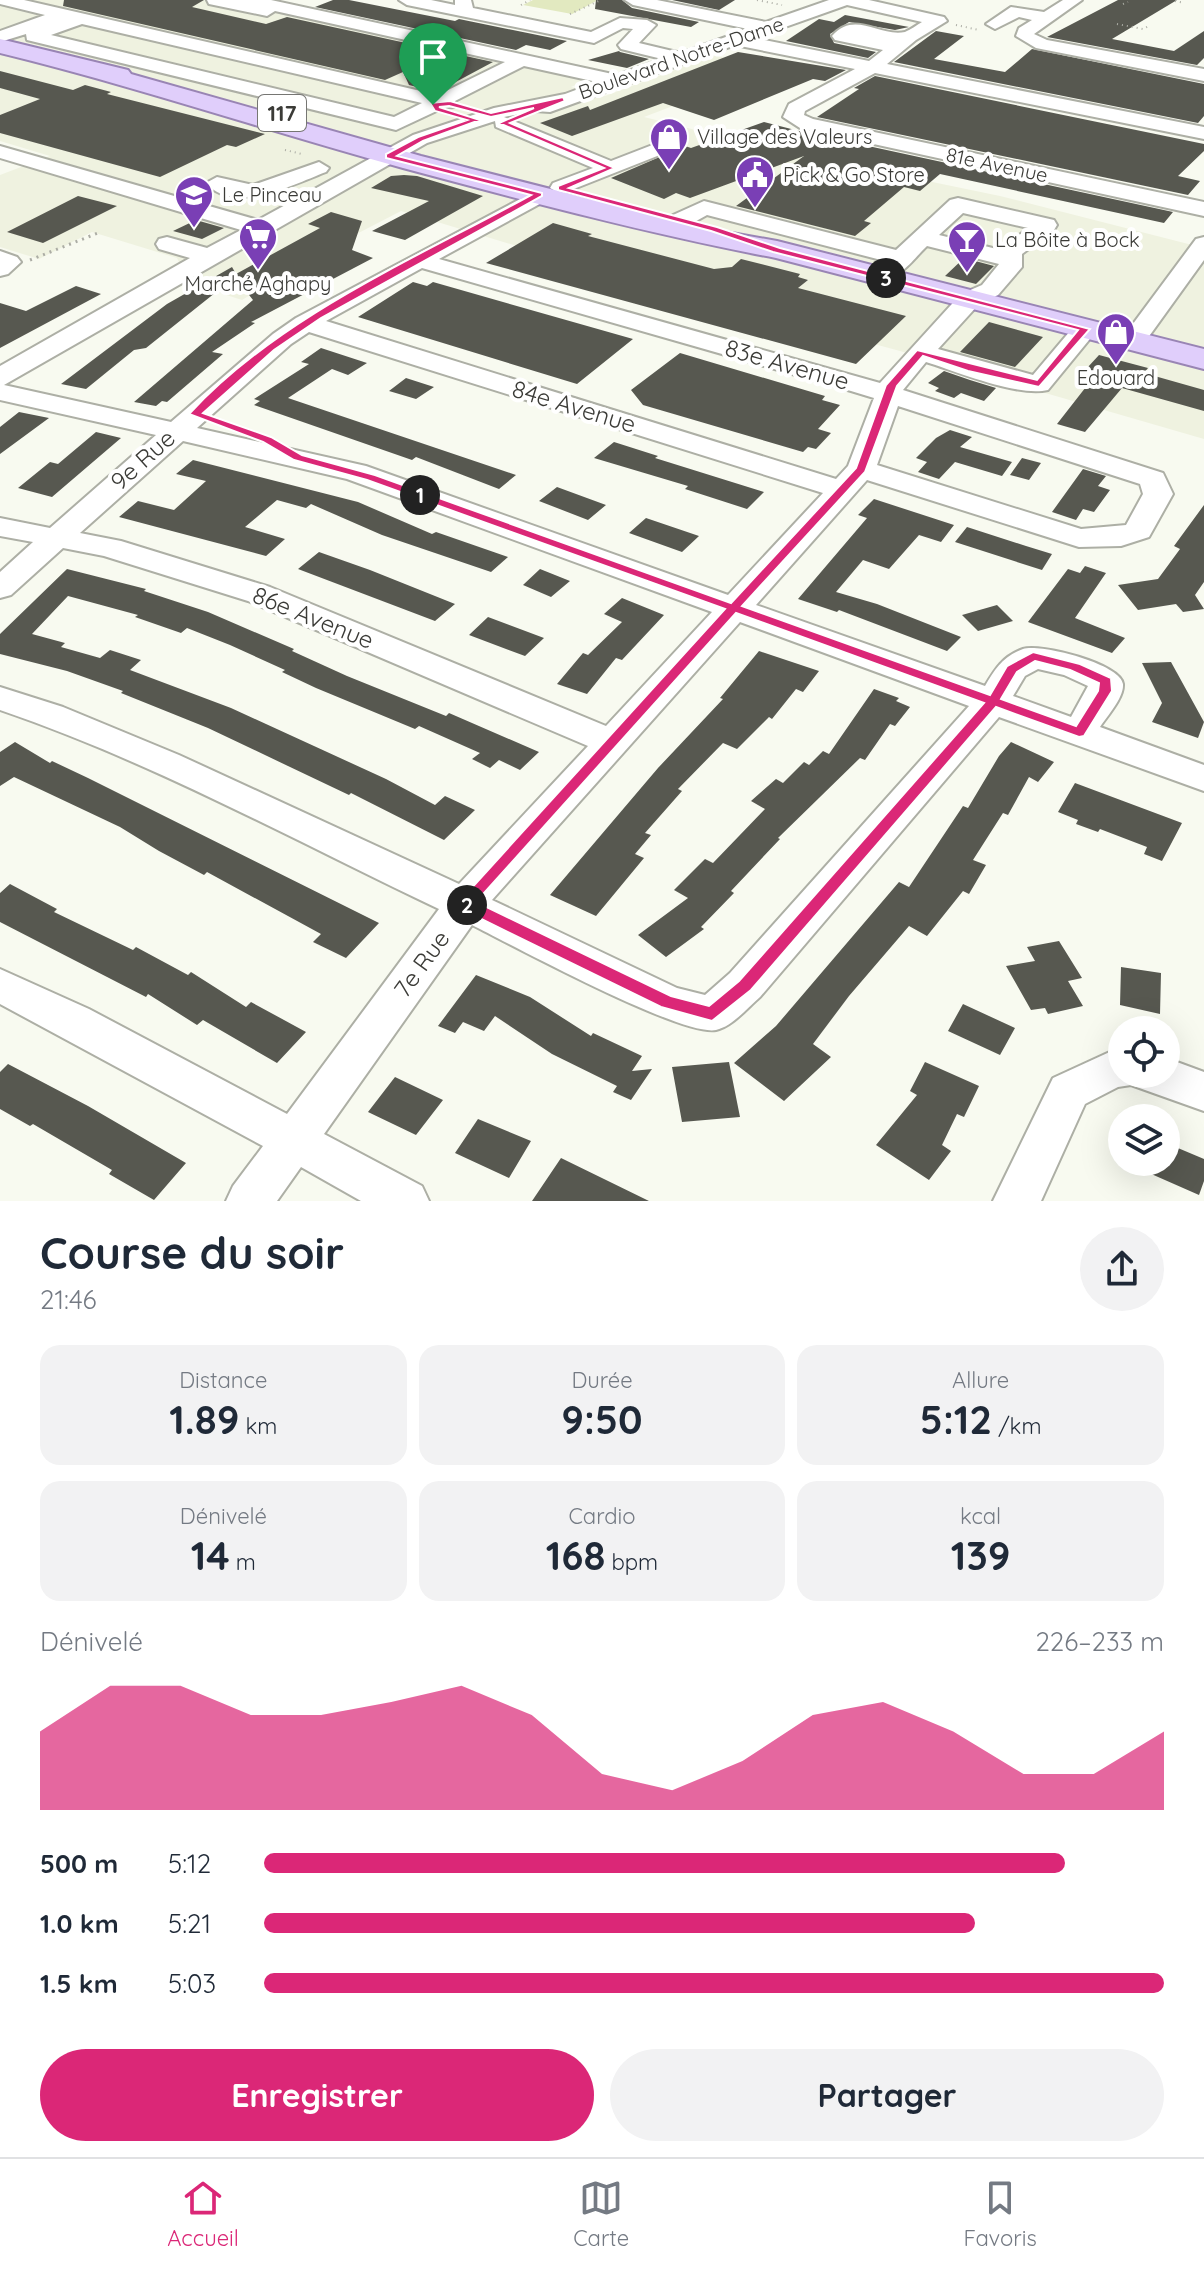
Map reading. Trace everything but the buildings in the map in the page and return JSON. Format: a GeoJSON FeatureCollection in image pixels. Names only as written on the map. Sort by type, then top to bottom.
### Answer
{"type":"FeatureCollection","features":[{"type":"Feature","properties":{"kind":"main road","name":"117"},"geometry":{"type":"LineString","coordinates":[[0,46],[397,155],[681,220],[777,250]]}},
{"type":"Feature","properties":{"kind":"main road","name":"117"},"geometry":{"type":"LineString","coordinates":[[550,191],[704,236],[777,250],[841,255],[892,268],[970,299],[1204,359]]}},
{"type":"Feature","properties":{"kind":"street"},"geometry":{"type":"LineString","coordinates":[[2,0],[57,10],[433,103],[438,110],[490,119],[611,168]]}},
{"type":"Feature","properties":{"kind":"street"},"geometry":{"type":"LineString","coordinates":[[215,0],[341,24],[398,30]]}},
{"type":"Feature","properties":{"kind":"street"},"geometry":{"type":"LineString","coordinates":[[248,0],[341,24]]}},
{"type":"Feature","properties":{"kind":"street"},"geometry":{"type":"LineString","coordinates":[[273,0],[398,30],[446,46],[622,79]]}},
{"type":"Feature","properties":{"kind":"street"},"geometry":{"type":"LineString","coordinates":[[633,0],[768,28]]}},
{"type":"Feature","properties":{"kind":"street"},"geometry":{"type":"LineString","coordinates":[[846,0],[938,21]]}},
{"type":"Feature","properties":{"kind":"street","name":"Boulevard Notre-Dame"},"geometry":{"type":"LineString","coordinates":[[3,392],[110,314],[209,256],[397,155],[490,119],[563,99],[684,59],[846,0]]}},
{"type":"Feature","properties":{"kind":"street"},"geometry":{"type":"LineString","coordinates":[[1074,0],[1025,32],[1025,36],[1042,44],[1204,75]]}},
{"type":"Feature","properties":{"kind":"street"},"geometry":{"type":"LineString","coordinates":[[413,1],[460,4],[684,59]]}},
{"type":"Feature","properties":{"kind":"street"},"geometry":{"type":"LineString","coordinates":[[0,31],[57,10]]}},
{"type":"Feature","properties":{"kind":"street"},"geometry":{"type":"LineString","coordinates":[[0,37],[57,10]]}},
{"type":"Feature","properties":{"kind":"street"},"geometry":{"type":"LineString","coordinates":[[57,10],[33,36],[396,124],[518,61]]}},
{"type":"Feature","properties":{"kind":"street"},"geometry":{"type":"LineString","coordinates":[[992,28],[1017,11],[1047,18]]}},
{"type":"Feature","properties":{"kind":"street"},"geometry":{"type":"LineString","coordinates":[[873,67],[901,43],[938,21]]}},
{"type":"Feature","properties":{"kind":"street"},"geometry":{"type":"LineString","coordinates":[[594,38],[620,23],[647,25],[627,45]]}},
{"type":"Feature","properties":{"kind":"street"},"geometry":{"type":"LineString","coordinates":[[341,24],[333,30],[393,43],[398,30]]}},
{"type":"Feature","properties":{"kind":"street"},"geometry":{"type":"LineString","coordinates":[[736,40],[1204,133]]}},
{"type":"Feature","properties":{"kind":"street"},"geometry":{"type":"LineString","coordinates":[[446,46],[622,79]]}},
{"type":"Feature","properties":{"kind":"street"},"geometry":{"type":"LineString","coordinates":[[172,70],[220,50]]}},
{"type":"Feature","properties":{"kind":"street","name":"81e Avenue"},"geometry":{"type":"LineString","coordinates":[[873,67],[796,108],[793,117],[822,128],[1204,209]]}},
{"type":"Feature","properties":{"kind":"street"},"geometry":{"type":"LineString","coordinates":[[253,89],[300,69]]}},
{"type":"Feature","properties":{"kind":"street","name":"9e Rue"},"geometry":{"type":"LineString","coordinates":[[0,588],[256,359],[305,323],[550,191],[673,143]]}},
{"type":"Feature","properties":{"kind":"street"},"geometry":{"type":"LineString","coordinates":[[0,152],[260,228]]}},
{"type":"Feature","properties":{"kind":"street"},"geometry":{"type":"LineString","coordinates":[[221,181],[271,188],[305,171],[310,161]]}},
{"type":"Feature","properties":{"kind":"street","name":"7e Rue"},"geometry":{"type":"LineString","coordinates":[[250,1201],[465,904],[852,480],[896,379],[970,299],[990,290],[1010,267],[1011,252],[1046,225],[958,205],[922,238]]}},
{"type":"Feature","properties":{"kind":"street"},"geometry":{"type":"LineString","coordinates":[[681,220],[704,208],[841,255]]}},
{"type":"Feature","properties":{"kind":"street"},"geometry":{"type":"LineString","coordinates":[[285,214],[310,221]]}},
{"type":"Feature","properties":{"kind":"street"},"geometry":{"type":"LineString","coordinates":[[892,268],[922,238],[1011,260]]}},
{"type":"Feature","properties":{"kind":"street"},"geometry":{"type":"LineString","coordinates":[[167,244],[209,256]]}},
{"type":"Feature","properties":{"kind":"street"},"geometry":{"type":"LineString","coordinates":[[1133,341],[1202,249]]}},
{"type":"Feature","properties":{"kind":"street","name":"83e Avenue"},"geometry":{"type":"LineString","coordinates":[[418,260],[888,395],[1153,479]]}},
{"type":"Feature","properties":{"kind":"street","name":"84e Avenue"},"geometry":{"type":"LineString","coordinates":[[305,323],[852,480],[1079,538],[1121,537],[1138,531],[1158,494],[1153,479]]}},
{"type":"Feature","properties":{"kind":"street"},"geometry":{"type":"LineString","coordinates":[[921,352],[994,375],[1039,384],[1085,329]]}},
{"type":"Feature","properties":{"kind":"street"},"geometry":{"type":"LineString","coordinates":[[3,392],[186,422],[267,440],[298,458],[371,477],[1204,778]]}},
{"type":"Feature","properties":{"kind":"street","name":"86e Avenue"},"geometry":{"type":"LineString","coordinates":[[0,527],[110,548],[259,594],[614,743]]}},
{"type":"Feature","properties":{"kind":"street"},"geometry":{"type":"LineString","coordinates":[[0,698],[51,715],[166,764],[667,1002],[712,1014],[745,985],[993,701],[1012,669],[1033,657],[1075,667],[1106,681],[1105,691],[1079,732]]}},
{"type":"Feature","properties":{"kind":"street"},"geometry":{"type":"LineString","coordinates":[[0,985],[74,1021],[405,1201]]}},
{"type":"Feature","properties":{"kind":"street"},"geometry":{"type":"LineString","coordinates":[[1017,1201],[1069,1091],[1108,1071]]}},
{"type":"Feature","properties":{"kind":"street"},"geometry":{"type":"LineString","coordinates":[[1180,1081],[1204,1092]]}},
{"type":"Feature","properties":{"kind":"path"},"geometry":{"type":"LineString","coordinates":[[521,5],[530,0]]}},
{"type":"Feature","properties":{"kind":"path"},"geometry":{"type":"LineString","coordinates":[[559,12],[572,15],[601,0]]}},
{"type":"Feature","properties":{"kind":"path"},"geometry":{"type":"LineString","coordinates":[[757,0],[782,5]]}},
{"type":"Feature","properties":{"kind":"path"},"geometry":{"type":"LineString","coordinates":[[1175,1],[1184,3]]}},
{"type":"Feature","properties":{"kind":"path"},"geometry":{"type":"LineString","coordinates":[[1123,4],[1128,2]]}},
{"type":"Feature","properties":{"kind":"path"},"geometry":{"type":"LineString","coordinates":[[938,21],[992,28]]}},
{"type":"Feature","properties":{"kind":"path"},"geometry":{"type":"LineString","coordinates":[[1117,24],[1143,29],[1149,26]]}},
{"type":"Feature","properties":{"kind":"path"},"geometry":{"type":"LineString","coordinates":[[285,150],[310,161]]}},
{"type":"Feature","properties":{"kind":"path"},"geometry":{"type":"LineString","coordinates":[[7,263],[98,233]]}},
{"type":"Feature","properties":{"kind":"shaded area"},"geometry":{"type":"Polygon","coordinates":[[[0,0],[224,0],[574,76],[586,80],[571,87],[605,96],[715,55],[767,70],[644,117],[763,147],[1000,196],[1204,248],[1204,439],[900,351],[560,259],[401,211],[316,255],[242,300],[189,283],[177,258],[92,232],[39,259],[0,247],[0,175],[50,156],[0,141],[0,0]]]}},
{"type":"Feature","properties":{"kind":"green space"},"geometry":{"type":"Polygon","coordinates":[[[533,0],[598,0],[572,14],[523,5],[533,0]]]}},
{"type":"Feature","properties":{"kind":"place","name":"Village des Valeurs"},"geometry":{"type":"Point","coordinates":[669,171]}},
{"type":"Feature","properties":{"kind":"place","name":"Pick & Go Store"},"geometry":{"type":"Point","coordinates":[755,209]}},
{"type":"Feature","properties":{"kind":"place","name":"Le Pinceau"},"geometry":{"type":"Point","coordinates":[194,229]}},
{"type":"Feature","properties":{"kind":"place","name":"Marché Aghapy"},"geometry":{"type":"Point","coordinates":[258,271]}},
{"type":"Feature","properties":{"kind":"place","name":"La Bôite à Bock"},"geometry":{"type":"Point","coordinates":[967,274]}},
{"type":"Feature","properties":{"kind":"place","name":"Edouard"},"geometry":{"type":"Point","coordinates":[1116,366]}},
{"type":"Feature","properties":{"kind":"route"},"geometry":{"type":"LineString","coordinates":[[433,105],[437,102],[450,104],[491,115],[563,99],[503,123],[611,168],[561,188],[714,229],[777,250],[1085,329],[1039,384],[972,369],[921,352],[892,385],[861,469],[743,597],[734,608],[614,743],[465,904],[667,1002],[712,1014],[745,985],[993,701],[1012,669],[1033,657],[1075,667],[1106,681],[1105,691],[1079,732],[993,701],[762,617],[734,608],[706,599],[371,477],[298,458],[267,440],[195,414],[256,359],[317,316],[539,195],[389,156],[420,139],[476,120],[438,110],[433,105]]}}]}
